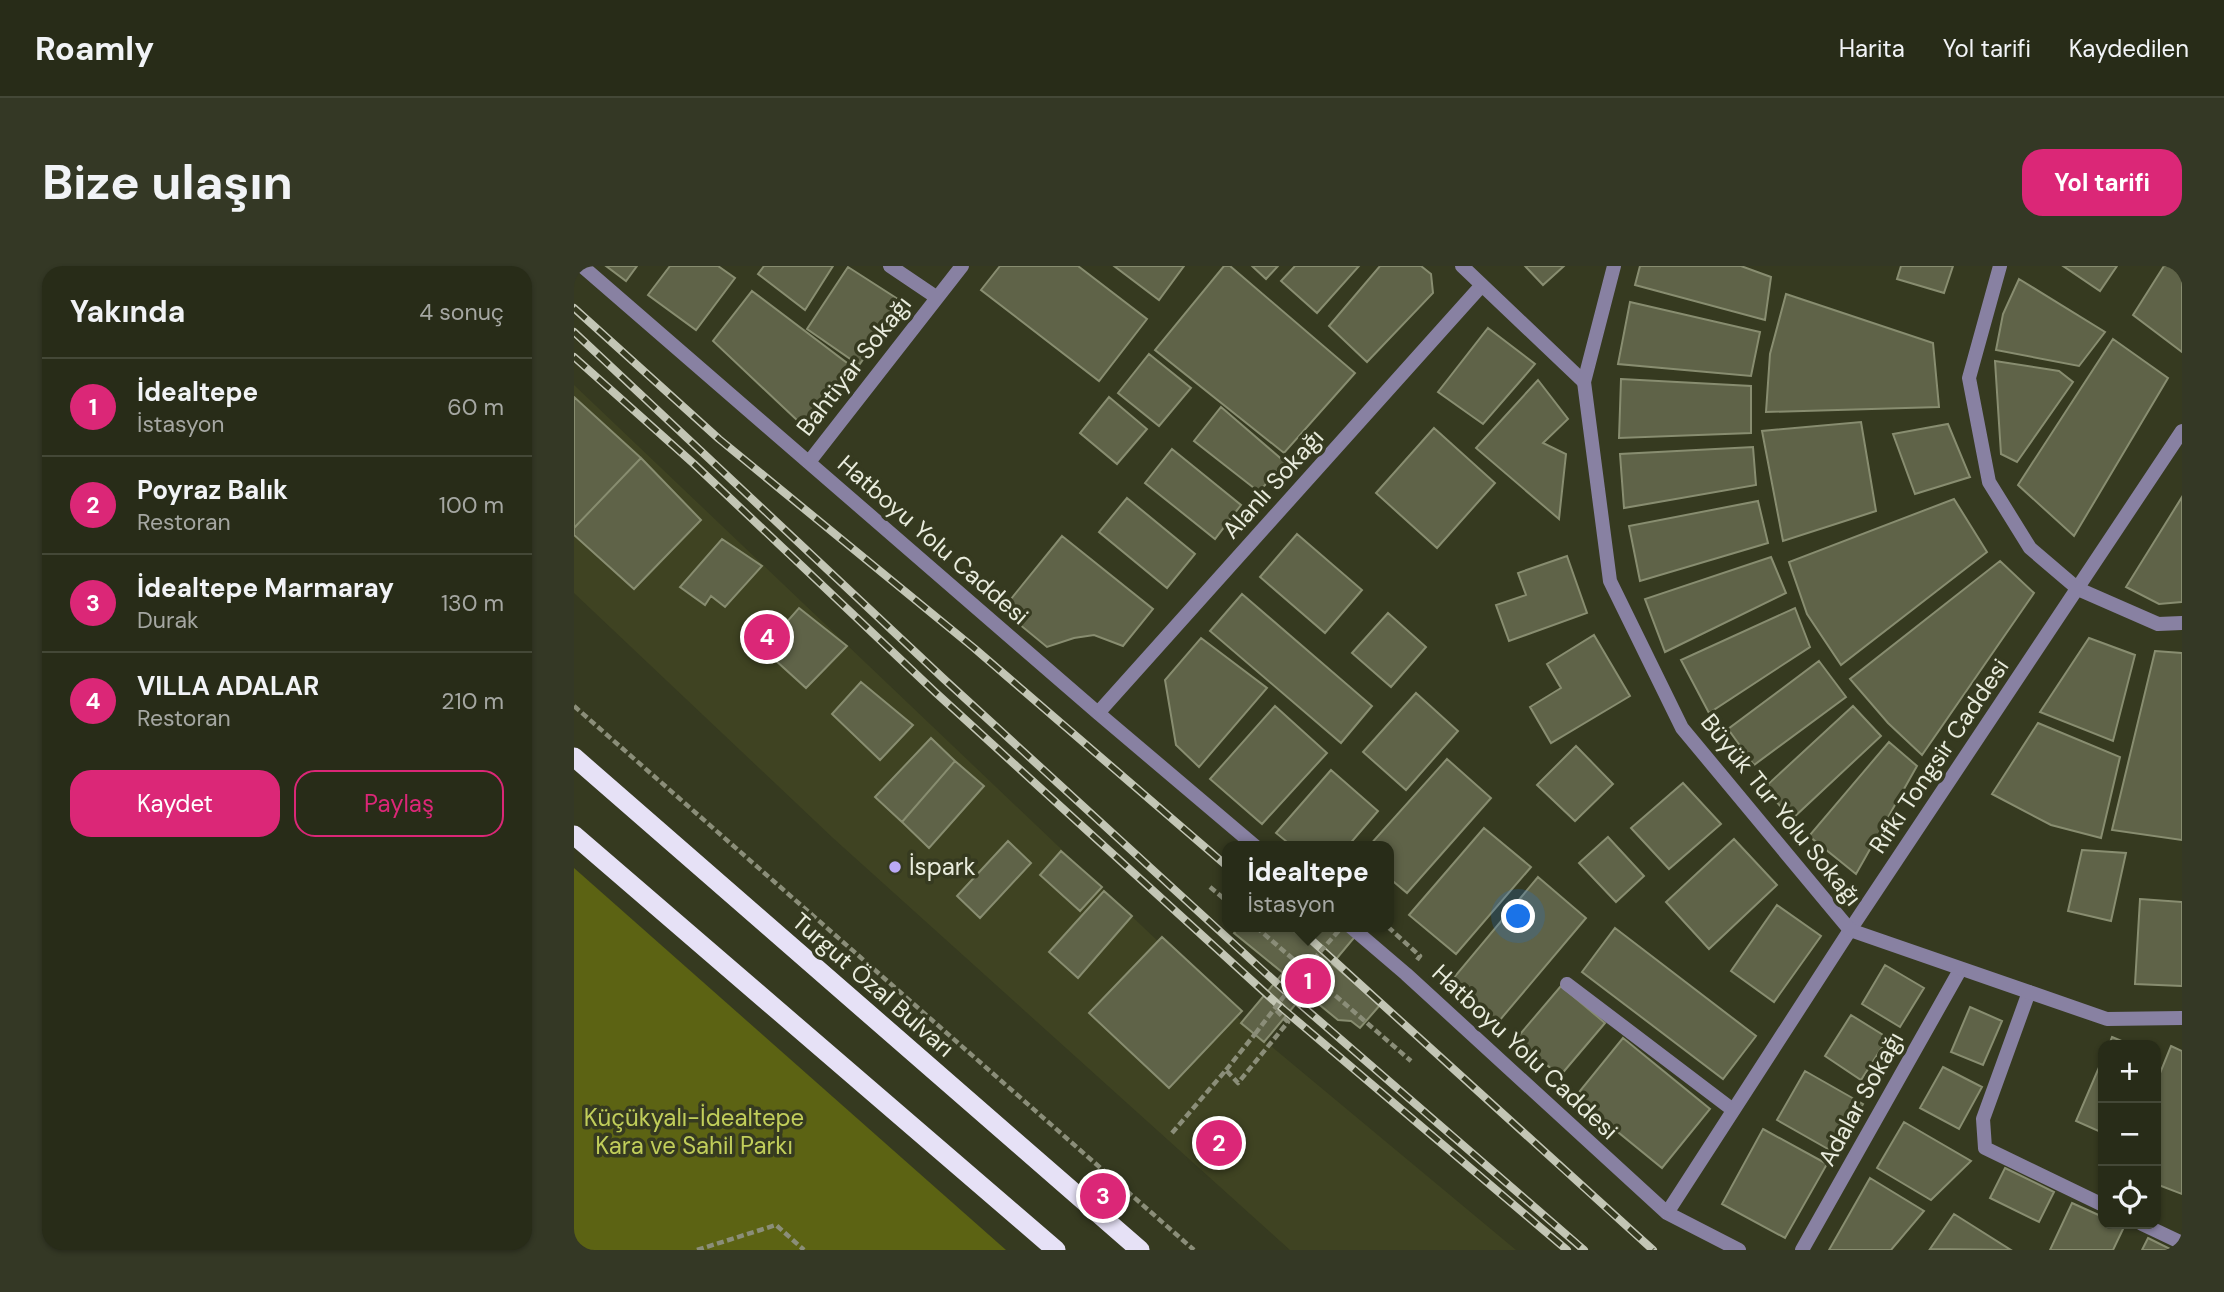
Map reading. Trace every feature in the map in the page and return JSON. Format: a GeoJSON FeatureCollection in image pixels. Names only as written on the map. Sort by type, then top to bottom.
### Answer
{"type":"FeatureCollection","features":[{"type":"Feature","properties":{"kind":"highway","name":"Turgut Özal Bulvarı"},"geometry":{"type":"LineString","coordinates":[[574,757],[1140,1250]]}},
{"type":"Feature","properties":{"kind":"highway"},"geometry":{"type":"LineString","coordinates":[[574,835],[1056,1250]]}},
{"type":"Feature","properties":{"kind":"street","name":"Hatboyu Yolu Caddesi"},"geometry":{"type":"LineString","coordinates":[[582,266],[1249,841]]}},
{"type":"Feature","properties":{"kind":"street"},"geometry":{"type":"LineString","coordinates":[[890,266],[936,297]]}},
{"type":"Feature","properties":{"kind":"street","name":"Bahtiyar Sokağı"},"geometry":{"type":"LineString","coordinates":[[809,462],[962,266]]}},
{"type":"Feature","properties":{"kind":"street"},"geometry":{"type":"LineString","coordinates":[[1462,266],[1584,382]]}},
{"type":"Feature","properties":{"kind":"street","name":"Büyük Tur Yolu Sokağı"},"geometry":{"type":"LineString","coordinates":[[1614,266],[1584,382],[1610,581],[1682,728],[1850,930],[2107,1019],[2182,1018]]}},
{"type":"Feature","properties":{"kind":"street"},"geometry":{"type":"LineString","coordinates":[[2000,266],[1969,378],[1989,482],[2030,548],[2078,589],[2158,624],[2182,623]]}},
{"type":"Feature","properties":{"kind":"street","name":"Alanlı Sokağı"},"geometry":{"type":"LineString","coordinates":[[1098,713],[1482,285]]}},
{"type":"Feature","properties":{"kind":"street","name":"Rıfkı Tongsir Caddesi"},"geometry":{"type":"LineString","coordinates":[[1667,1213],[1850,930],[2182,431]]}},
{"type":"Feature","properties":{"kind":"street","name":"Hatboyu Yolu Caddesi"},"geometry":{"type":"LineString","coordinates":[[1356,932],[1406,974],[1667,1213],[1739,1250]]}},
{"type":"Feature","properties":{"kind":"street","name":"Adalar Sokağı"},"geometry":{"type":"LineString","coordinates":[[1802,1250],[1960,970]]}},
{"type":"Feature","properties":{"kind":"street"},"geometry":{"type":"LineString","coordinates":[[1567,984],[1733,1110]]}},
{"type":"Feature","properties":{"kind":"street"},"geometry":{"type":"LineString","coordinates":[[2029,992],[1983,1119],[1985,1148],[2098,1203]]}},
{"type":"Feature","properties":{"kind":"street"},"geometry":{"type":"LineString","coordinates":[[2153,1229],[2182,1243]]}},
{"type":"Feature","properties":{"kind":"path"},"geometry":{"type":"LineString","coordinates":[[574,706],[1194,1250]]}},
{"type":"Feature","properties":{"kind":"path"},"geometry":{"type":"LineString","coordinates":[[1210,887],[1222,898]]}},
{"type":"Feature","properties":{"kind":"path"},"geometry":{"type":"LineString","coordinates":[[1262,932],[1412,1061]]}},
{"type":"Feature","properties":{"kind":"path"},"geometry":{"type":"LineString","coordinates":[[1172,1133],[1338,932]]}},
{"type":"Feature","properties":{"kind":"path"},"geometry":{"type":"LineString","coordinates":[[1394,932],[1420,956]]}},
{"type":"Feature","properties":{"kind":"path"},"geometry":{"type":"LineString","coordinates":[[1226,1070],[1238,1083],[1288,1022],[1275,1009]]}},
{"type":"Feature","properties":{"kind":"path"},"geometry":{"type":"LineString","coordinates":[[697,1250],[776,1225],[804,1250]]}},
{"type":"Feature","properties":{"kind":"shaded area"},"geometry":{"type":"Polygon","coordinates":[[[574,385],[1248,1027],[1516,1250],[1290,1250],[833,838],[574,593],[574,385]]]}},
{"type":"Feature","properties":{"kind":"green space","name":"Küçükyalı-İdealtepe Kara ve Sahil Parkı"},"geometry":{"type":"Polygon","coordinates":[[[574,868],[1006,1250],[574,1250],[574,868]]]}},
{"type":"Feature","properties":{"kind":"building"},"geometry":{"type":"Polygon","coordinates":[[[606,266],[637,266],[626,281],[606,266]]]}},
{"type":"Feature","properties":{"kind":"building"},"geometry":{"type":"Polygon","coordinates":[[[670,266],[718,266],[735,278],[696,330],[648,295],[670,266]]]}},
{"type":"Feature","properties":{"kind":"building"},"geometry":{"type":"Polygon","coordinates":[[[764,266],[833,266],[805,310],[758,274],[764,266]]]}},
{"type":"Feature","properties":{"kind":"building"},"geometry":{"type":"Polygon","coordinates":[[[1000,266],[1078,266],[1147,319],[1099,381],[981,290],[1000,266]]]}},
{"type":"Feature","properties":{"kind":"building"},"geometry":{"type":"Polygon","coordinates":[[[1114,266],[1184,266],[1159,300],[1114,266]]]}},
{"type":"Feature","properties":{"kind":"building"},"geometry":{"type":"Polygon","coordinates":[[[1224,266],[1230,266],[1355,373],[1284,453],[1155,350],[1224,266]]]}},
{"type":"Feature","properties":{"kind":"building"},"geometry":{"type":"Polygon","coordinates":[[[1252,266],[1278,266],[1266,279],[1252,266]]]}},
{"type":"Feature","properties":{"kind":"building"},"geometry":{"type":"Polygon","coordinates":[[[1295,266],[1359,266],[1317,313],[1281,281],[1295,266]]]}},
{"type":"Feature","properties":{"kind":"building"},"geometry":{"type":"Polygon","coordinates":[[[1380,266],[1421,266],[1431,274],[1433,293],[1367,362],[1329,326],[1380,266]]]}},
{"type":"Feature","properties":{"kind":"building"},"geometry":{"type":"Polygon","coordinates":[[[1525,266],[1564,266],[1543,285],[1525,266]]]}},
{"type":"Feature","properties":{"kind":"building"},"geometry":{"type":"Polygon","coordinates":[[[1640,266],[1741,266],[1771,277],[1765,320],[1635,285],[1640,266]]]}},
{"type":"Feature","properties":{"kind":"building"},"geometry":{"type":"Polygon","coordinates":[[[1901,266],[1953,266],[1944,293],[1897,279],[1901,266]]]}},
{"type":"Feature","properties":{"kind":"building"},"geometry":{"type":"Polygon","coordinates":[[[2063,266],[2117,266],[2100,291],[2063,266]]]}},
{"type":"Feature","properties":{"kind":"building"},"geometry":{"type":"Polygon","coordinates":[[[2164,266],[2182,266],[2182,352],[2133,315],[2164,266]]]}},
{"type":"Feature","properties":{"kind":"building"},"geometry":{"type":"Polygon","coordinates":[[[848,267],[904,303],[859,365],[807,329],[848,267]]]}},
{"type":"Feature","properties":{"kind":"building"},"geometry":{"type":"Polygon","coordinates":[[[2019,279],[2105,332],[2079,366],[1996,350],[2003,314],[2019,279]]]}},
{"type":"Feature","properties":{"kind":"building"},"geometry":{"type":"Polygon","coordinates":[[[752,291],[855,369],[812,423],[799,422],[713,341],[752,291]]]}},
{"type":"Feature","properties":{"kind":"building"},"geometry":{"type":"Polygon","coordinates":[[[1786,294],[1933,343],[1939,407],[1766,412],[1770,354],[1786,294]]]}},
{"type":"Feature","properties":{"kind":"building"},"geometry":{"type":"Polygon","coordinates":[[[1630,302],[1760,332],[1751,376],[1618,364],[1630,302]]]}},
{"type":"Feature","properties":{"kind":"building"},"geometry":{"type":"Polygon","coordinates":[[[1488,328],[1535,364],[1483,424],[1438,392],[1488,328]]]}},
{"type":"Feature","properties":{"kind":"building"},"geometry":{"type":"Polygon","coordinates":[[[2113,339],[2168,378],[2074,536],[2018,485],[2113,339]]]}},
{"type":"Feature","properties":{"kind":"building"},"geometry":{"type":"Polygon","coordinates":[[[1149,354],[1191,388],[1159,426],[1118,393],[1149,354]]]}},
{"type":"Feature","properties":{"kind":"building"},"geometry":{"type":"Polygon","coordinates":[[[1995,361],[2059,371],[2073,382],[2017,462],[2001,454],[1995,361]]]}},
{"type":"Feature","properties":{"kind":"building"},"geometry":{"type":"Polygon","coordinates":[[[1621,379],[1751,386],[1751,433],[1619,438],[1621,379]]]}},
{"type":"Feature","properties":{"kind":"building"},"geometry":{"type":"Polygon","coordinates":[[[1538,380],[1568,419],[1543,443],[1566,454],[1559,519],[1476,448],[1538,380]]]}},
{"type":"Feature","properties":{"kind":"building"},"geometry":{"type":"Polygon","coordinates":[[[574,397],[641,458],[574,528],[574,397]]]}},
{"type":"Feature","properties":{"kind":"building"},"geometry":{"type":"Polygon","coordinates":[[[1109,397],[1147,429],[1117,464],[1080,433],[1109,397]]]}},
{"type":"Feature","properties":{"kind":"building"},"geometry":{"type":"Polygon","coordinates":[[[1221,407],[1285,462],[1259,492],[1194,441],[1221,407]]]}},
{"type":"Feature","properties":{"kind":"building"},"geometry":{"type":"Polygon","coordinates":[[[1861,422],[1876,511],[1783,541],[1762,431],[1861,422]]]}},
{"type":"Feature","properties":{"kind":"building"},"geometry":{"type":"Polygon","coordinates":[[[1948,424],[1970,477],[1915,494],[1893,434],[1948,424]]]}},
{"type":"Feature","properties":{"kind":"building"},"geometry":{"type":"Polygon","coordinates":[[[1434,428],[1495,483],[1437,548],[1376,493],[1434,428]]]}},
{"type":"Feature","properties":{"kind":"building"},"geometry":{"type":"Polygon","coordinates":[[[1753,447],[1756,485],[1624,508],[1620,454],[1753,447]]]}},
{"type":"Feature","properties":{"kind":"building"},"geometry":{"type":"Polygon","coordinates":[[[1172,449],[1241,505],[1215,539],[1145,483],[1172,449]]]}},
{"type":"Feature","properties":{"kind":"building"},"geometry":{"type":"Polygon","coordinates":[[[641,458],[701,520],[634,589],[574,535],[574,528],[641,458]]]}},
{"type":"Feature","properties":{"kind":"building"},"geometry":{"type":"Polygon","coordinates":[[[2182,497],[2182,602],[2159,604],[2126,587],[2182,497]]]}},
{"type":"Feature","properties":{"kind":"building"},"geometry":{"type":"Polygon","coordinates":[[[1127,498],[1195,554],[1167,588],[1099,532],[1127,498]]]}},
{"type":"Feature","properties":{"kind":"building"},"geometry":{"type":"Polygon","coordinates":[[[1954,499],[1987,552],[1841,665],[1807,614],[1789,562],[1954,499]]]}},
{"type":"Feature","properties":{"kind":"building"},"geometry":{"type":"Polygon","coordinates":[[[1758,501],[1768,543],[1640,581],[1629,526],[1758,501]]]}},
{"type":"Feature","properties":{"kind":"building"},"geometry":{"type":"Polygon","coordinates":[[[1297,534],[1362,590],[1325,633],[1260,577],[1297,534]]]}},
{"type":"Feature","properties":{"kind":"building"},"geometry":{"type":"Polygon","coordinates":[[[1062,536],[1153,609],[1123,646],[1094,635],[1047,647],[1002,610],[1062,536]]]}},
{"type":"Feature","properties":{"kind":"building"},"geometry":{"type":"Polygon","coordinates":[[[722,539],[762,566],[725,607],[711,596],[705,605],[680,587],[722,539]]]}},
{"type":"Feature","properties":{"kind":"building"},"geometry":{"type":"Polygon","coordinates":[[[1567,556],[1587,613],[1509,641],[1496,605],[1526,595],[1518,573],[1567,556]]]}},
{"type":"Feature","properties":{"kind":"building"},"geometry":{"type":"Polygon","coordinates":[[[1771,557],[1786,593],[1665,652],[1645,599],[1771,557]]]}},
{"type":"Feature","properties":{"kind":"building"},"geometry":{"type":"Polygon","coordinates":[[[2000,561],[2034,593],[1922,755],[1888,723],[1850,679],[2000,561]]]}},
{"type":"Feature","properties":{"kind":"building"},"geometry":{"type":"Polygon","coordinates":[[[1242,594],[1372,706],[1341,743],[1210,631],[1242,594]]]}},
{"type":"Feature","properties":{"kind":"building"},"geometry":{"type":"Polygon","coordinates":[[[799,608],[847,646],[806,688],[763,649],[799,608]]]}},
{"type":"Feature","properties":{"kind":"building"},"geometry":{"type":"Polygon","coordinates":[[[1795,608],[1810,647],[1709,713],[1681,660],[1795,608]]]}},
{"type":"Feature","properties":{"kind":"building"},"geometry":{"type":"Polygon","coordinates":[[[1388,613],[1426,647],[1391,687],[1352,653],[1388,613]]]}},
{"type":"Feature","properties":{"kind":"building"},"geometry":{"type":"Polygon","coordinates":[[[1594,635],[1630,696],[1551,743],[1530,707],[1561,688],[1547,664],[1594,635]]]}},
{"type":"Feature","properties":{"kind":"building"},"geometry":{"type":"Polygon","coordinates":[[[1201,638],[1267,688],[1199,767],[1176,745],[1165,680],[1201,638]]]}},
{"type":"Feature","properties":{"kind":"building"},"geometry":{"type":"Polygon","coordinates":[[[2089,638],[2135,655],[2113,741],[2040,712],[2089,638]]]}},
{"type":"Feature","properties":{"kind":"building"},"geometry":{"type":"Polygon","coordinates":[[[2155,651],[2182,653],[2182,840],[2112,830],[2155,651]]]}},
{"type":"Feature","properties":{"kind":"building"},"geometry":{"type":"Polygon","coordinates":[[[1819,661],[1846,697],[1754,765],[1728,729],[1819,661]]]}},
{"type":"Feature","properties":{"kind":"building"},"geometry":{"type":"Polygon","coordinates":[[[861,682],[913,725],[880,760],[832,714],[861,682]]]}},
{"type":"Feature","properties":{"kind":"building"},"geometry":{"type":"Polygon","coordinates":[[[1416,693],[1458,731],[1406,790],[1363,752],[1416,693]]]}},
{"type":"Feature","properties":{"kind":"building"},"geometry":{"type":"Polygon","coordinates":[[[1275,706],[1327,753],[1262,824],[1210,779],[1275,706]]]}},
{"type":"Feature","properties":{"kind":"building"},"geometry":{"type":"Polygon","coordinates":[[[1853,706],[1881,736],[1792,819],[1764,788],[1853,706]]]}},
{"type":"Feature","properties":{"kind":"building"},"geometry":{"type":"Polygon","coordinates":[[[2038,723],[2120,757],[2101,838],[2051,825],[1992,794],[2038,723]]]}},
{"type":"Feature","properties":{"kind":"building"},"geometry":{"type":"Polygon","coordinates":[[[931,738],[955,761],[902,822],[875,797],[931,738]]]}},
{"type":"Feature","properties":{"kind":"building"},"geometry":{"type":"Polygon","coordinates":[[[1889,742],[1917,766],[1856,874],[1809,836],[1889,742]]]}},
{"type":"Feature","properties":{"kind":"building"},"geometry":{"type":"Polygon","coordinates":[[[1576,746],[1613,784],[1575,821],[1537,785],[1576,746]]]}},
{"type":"Feature","properties":{"kind":"building"},"geometry":{"type":"Polygon","coordinates":[[[1447,759],[1491,798],[1407,893],[1394,882],[1394,841],[1373,841],[1447,759]]]}},
{"type":"Feature","properties":{"kind":"building"},"geometry":{"type":"Polygon","coordinates":[[[955,761],[984,786],[929,848],[902,822],[955,761]]]}},
{"type":"Feature","properties":{"kind":"building"},"geometry":{"type":"Polygon","coordinates":[[[1331,770],[1378,811],[1352,841],[1286,841],[1276,833],[1331,770]]]}},
{"type":"Feature","properties":{"kind":"building"},"geometry":{"type":"Polygon","coordinates":[[[1683,783],[1721,824],[1669,869],[1631,828],[1683,783]]]}},
{"type":"Feature","properties":{"kind":"building"},"geometry":{"type":"Polygon","coordinates":[[[1484,828],[1531,867],[1456,954],[1409,915],[1484,828]]]}},
{"type":"Feature","properties":{"kind":"building"},"geometry":{"type":"Polygon","coordinates":[[[1608,837],[1644,876],[1616,902],[1579,863],[1608,837]]]}},
{"type":"Feature","properties":{"kind":"building"},"geometry":{"type":"Polygon","coordinates":[[[1734,839],[1777,885],[1709,949],[1666,902],[1734,839]]]}},
{"type":"Feature","properties":{"kind":"building"},"geometry":{"type":"Polygon","coordinates":[[[1008,841],[1031,863],[980,918],[957,896],[1008,841]]]}},
{"type":"Feature","properties":{"kind":"building"},"geometry":{"type":"Polygon","coordinates":[[[2082,850],[2126,853],[2111,921],[2068,911],[2082,850]]]}},
{"type":"Feature","properties":{"kind":"building"},"geometry":{"type":"Polygon","coordinates":[[[1061,851],[1102,887],[1080,911],[1040,875],[1061,851]]]}},
{"type":"Feature","properties":{"kind":"building"},"geometry":{"type":"Polygon","coordinates":[[[1538,877],[1586,918],[1494,1027],[1446,987],[1538,877]]]}},
{"type":"Feature","properties":{"kind":"building"},"geometry":{"type":"Polygon","coordinates":[[[1104,891],[1132,916],[1078,978],[1049,952],[1104,891]]]}},
{"type":"Feature","properties":{"kind":"building"},"geometry":{"type":"Polygon","coordinates":[[[2140,899],[2182,902],[2182,986],[2135,984],[2140,899]]]}},
{"type":"Feature","properties":{"kind":"building"},"geometry":{"type":"Polygon","coordinates":[[[1777,905],[1821,936],[1774,1002],[1731,971],[1777,905]]]}},
{"type":"Feature","properties":{"kind":"building"},"geometry":{"type":"Polygon","coordinates":[[[1615,928],[1756,1036],[1723,1079],[1582,972],[1615,928]]]}},
{"type":"Feature","properties":{"kind":"building"},"geometry":{"type":"Polygon","coordinates":[[[1295,932],[1308,943],[1318,932],[1359,932],[1332,964],[1380,1005],[1360,1028],[1351,1021],[1338,1020],[1305,993],[1264,1042],[1241,1023],[1283,973],[1234,933],[1295,932]]]}},
{"type":"Feature","properties":{"kind":"building"},"geometry":{"type":"Polygon","coordinates":[[[1162,937],[1242,1011],[1169,1088],[1089,1013],[1162,937]]]}},
{"type":"Feature","properties":{"kind":"building"},"geometry":{"type":"Polygon","coordinates":[[[1885,965],[1924,988],[1900,1027],[1862,1004],[1885,965]]]}},
{"type":"Feature","properties":{"kind":"building"},"geometry":{"type":"Polygon","coordinates":[[[1561,986],[1605,1023],[1560,1076],[1516,1039],[1561,986]]]}},
{"type":"Feature","properties":{"kind":"building"},"geometry":{"type":"Polygon","coordinates":[[[1970,1007],[2002,1021],[1983,1065],[1951,1052],[1970,1007]]]}},
{"type":"Feature","properties":{"kind":"building"},"geometry":{"type":"Polygon","coordinates":[[[1851,1015],[1888,1038],[1861,1080],[1825,1056],[1851,1015]]]}},
{"type":"Feature","properties":{"kind":"building"},"geometry":{"type":"Polygon","coordinates":[[[1623,1038],[1710,1109],[1662,1168],[1575,1097],[1623,1038]]]}},
{"type":"Feature","properties":{"kind":"building"},"geometry":{"type":"Polygon","coordinates":[[[2171,1046],[2182,1051],[2182,1194],[2161,1186],[2161,1071],[2171,1046]]]}},
{"type":"Feature","properties":{"kind":"building"},"geometry":{"type":"Polygon","coordinates":[[[1943,1067],[1982,1087],[1959,1129],[1920,1108],[1943,1067]]]}},
{"type":"Feature","properties":{"kind":"building"},"geometry":{"type":"Polygon","coordinates":[[[2098,1070],[2098,1131],[2076,1121],[2098,1070]]]}},
{"type":"Feature","properties":{"kind":"building"},"geometry":{"type":"Polygon","coordinates":[[[1805,1071],[1863,1104],[1835,1153],[1777,1120],[1805,1071]]]}},
{"type":"Feature","properties":{"kind":"building"},"geometry":{"type":"Polygon","coordinates":[[[1904,1122],[1971,1161],[1931,1200],[1877,1168],[1904,1122]]]}},
{"type":"Feature","properties":{"kind":"building"},"geometry":{"type":"Polygon","coordinates":[[[1763,1129],[1827,1164],[1785,1238],[1722,1204],[1763,1129]]]}},
{"type":"Feature","properties":{"kind":"building"},"geometry":{"type":"Polygon","coordinates":[[[2005,1168],[2054,1192],[2039,1222],[1990,1198],[2005,1168]]]}},
{"type":"Feature","properties":{"kind":"building"},"geometry":{"type":"Polygon","coordinates":[[[1870,1178],[1924,1211],[1891,1250],[1829,1250],[1870,1178]]]}},
{"type":"Feature","properties":{"kind":"building"},"geometry":{"type":"Polygon","coordinates":[[[2072,1203],[2098,1215],[2098,1229],[2123,1229],[2113,1250],[2050,1250],[2072,1203]]]}},
{"type":"Feature","properties":{"kind":"building"},"geometry":{"type":"Polygon","coordinates":[[[1954,1214],[2011,1250],[1930,1249],[1954,1214]]]}},
{"type":"Feature","properties":{"kind":"building"},"geometry":{"type":"Polygon","coordinates":[[[2148,1238],[2172,1250],[2142,1250],[2148,1238]]]}},
{"type":"Feature","properties":{"kind":"railway"},"geometry":{"type":"LineString","coordinates":[[574,308],[719,439],[974,648],[1222,862]]}},
{"type":"Feature","properties":{"kind":"railway"},"geometry":{"type":"LineString","coordinates":[[574,332],[945,680],[1293,998],[1584,1250]]}},
{"type":"Feature","properties":{"kind":"railway"},"geometry":{"type":"LineString","coordinates":[[574,357],[694,464],[935,692],[1283,1009],[1567,1250]]}},
{"type":"Feature","properties":{"kind":"railway"},"geometry":{"type":"LineString","coordinates":[[1303,932],[1653,1250]]}},
{"type":"Feature","properties":{"kind":"place","name":"VILLA ADALAR"},"geometry":{"type":"Point","coordinates":[767,637]}},
{"type":"Feature","properties":{"kind":"place","name":"İspark"},"geometry":{"type":"Point","coordinates":[895,867]}},
{"type":"Feature","properties":{"kind":"place","name":"İdealtepe"},"geometry":{"type":"Point","coordinates":[1308,981]}},
{"type":"Feature","properties":{"kind":"place","name":"Poyraz Balık"},"geometry":{"type":"Point","coordinates":[1219,1143]}},
{"type":"Feature","properties":{"kind":"place","name":"İdealtepe Marmaray"},"geometry":{"type":"Point","coordinates":[1103,1196]}}]}
